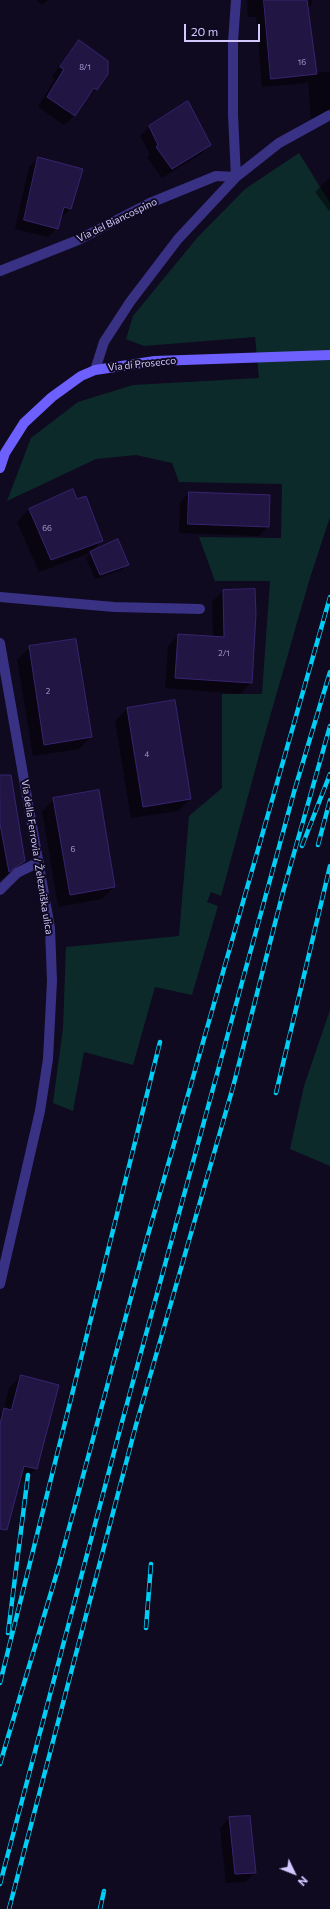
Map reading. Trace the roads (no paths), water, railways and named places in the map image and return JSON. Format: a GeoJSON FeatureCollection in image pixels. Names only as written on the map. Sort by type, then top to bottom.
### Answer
{"type":"FeatureCollection","features":[{"type":"Feature","properties":{"kind":"main road","name":"Via di Prosecco"},"geometry":{"type":"LineString","coordinates":[[0,468],[5,453],[24,423],[52,397],[81,376],[95,370],[155,361],[330,355]]}},
{"type":"Feature","properties":{"kind":"street"},"geometry":{"type":"LineString","coordinates":[[236,0],[233,42],[233,115],[236,176]]}},
{"type":"Feature","properties":{"kind":"street"},"geometry":{"type":"LineString","coordinates":[[95,370],[104,342],[130,302],[178,239],[236,176],[279,143],[330,115]]}},
{"type":"Feature","properties":{"kind":"street","name":"Via del Biancospino"},"geometry":{"type":"LineString","coordinates":[[0,271],[78,240],[150,203],[216,176],[236,176]]}},
{"type":"Feature","properties":{"kind":"street"},"geometry":{"type":"LineString","coordinates":[[0,597],[114,607],[200,610]]}},
{"type":"Feature","properties":{"kind":"street","name":"Via della Ferrovia / Železniška ulica"},"geometry":{"type":"LineString","coordinates":[[0,643],[50,928],[51,966],[48,1059],[40,1112],[0,1284]]}},
{"type":"Feature","properties":{"kind":"street"},"geometry":{"type":"LineString","coordinates":[[0,890],[17,873],[39,862]]}},
{"type":"Feature","properties":{"kind":"railway"},"geometry":{"type":"LineString","coordinates":[[0,1764],[58,1569],[144,1249],[330,597]]}},
{"type":"Feature","properties":{"kind":"railway"},"geometry":{"type":"LineString","coordinates":[[0,1884],[122,1422],[294,792],[330,672]]}},
{"type":"Feature","properties":{"kind":"railway"},"geometry":{"type":"LineString","coordinates":[[9,1909],[136,1425],[233,1087],[283,892],[330,726]]}},
{"type":"Feature","properties":{"kind":"railway"},"geometry":{"type":"LineString","coordinates":[[302,846],[330,774]]}},
{"type":"Feature","properties":{"kind":"railway"},"geometry":{"type":"LineString","coordinates":[[318,845],[330,800]]}},
{"type":"Feature","properties":{"kind":"railway"},"geometry":{"type":"LineString","coordinates":[[276,1093],[330,866]]}},
{"type":"Feature","properties":{"kind":"railway"},"geometry":{"type":"LineString","coordinates":[[0,1683],[160,1042]]}},
{"type":"Feature","properties":{"kind":"railway"},"geometry":{"type":"LineString","coordinates":[[8,1633],[28,1475]]}},
{"type":"Feature","properties":{"kind":"railway"},"geometry":{"type":"LineString","coordinates":[[146,1628],[151,1564]]}},
{"type":"Feature","properties":{"kind":"railway"},"geometry":{"type":"LineString","coordinates":[[100,1909],[104,1891]]}}]}
